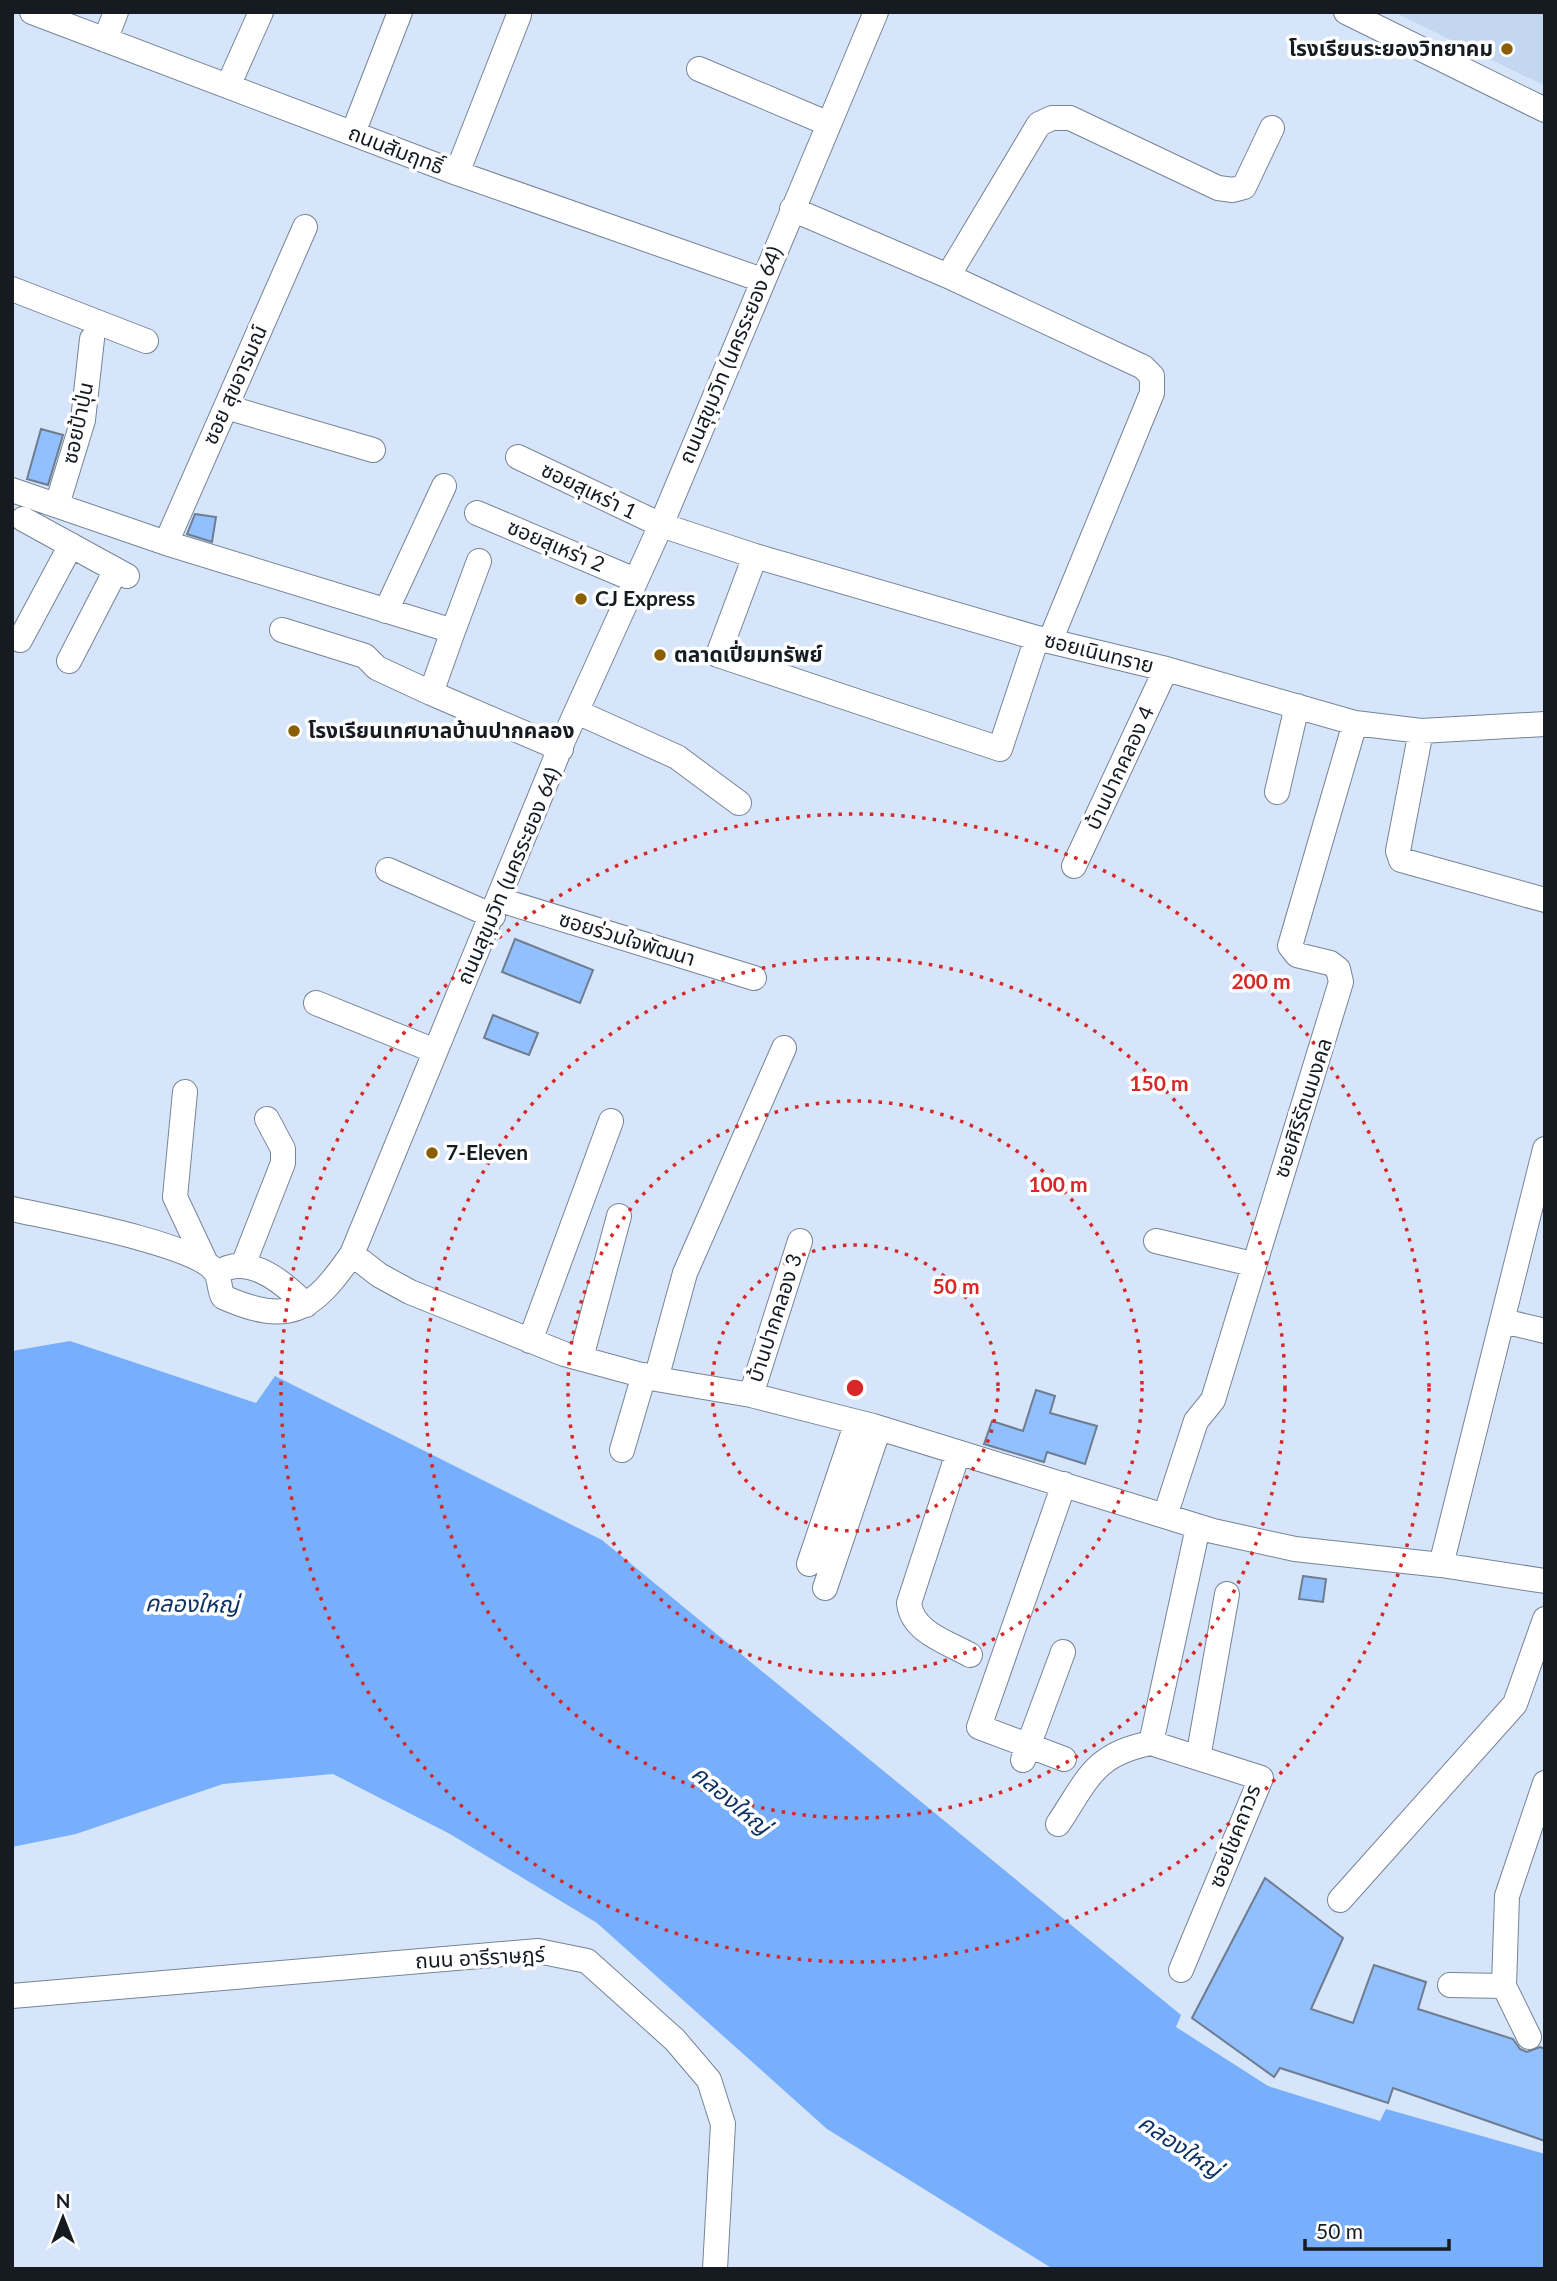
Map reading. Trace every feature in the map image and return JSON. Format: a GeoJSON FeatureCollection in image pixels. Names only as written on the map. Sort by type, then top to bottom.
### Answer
{"type":"FeatureCollection","features":[{"type":"Feature","properties":{"kind":"street","name":"ถนนสัมฤทธิ์"},"geometry":{"type":"LineString","coordinates":[[32,12],[457,173],[762,281]]}},
{"type":"Feature","properties":{"kind":"street"},"geometry":{"type":"LineString","coordinates":[[105,40],[116,12]]}},
{"type":"Feature","properties":{"kind":"street"},"geometry":{"type":"LineString","coordinates":[[228,86],[261,12]]}},
{"type":"Feature","properties":{"kind":"street"},"geometry":{"type":"LineString","coordinates":[[353,133],[400,12]]}},
{"type":"Feature","properties":{"kind":"street","name":"ถนนสุขุมวิท (นครระยอง 64)"},"geometry":{"type":"LineString","coordinates":[[306,1304],[339,1272],[352,1254],[561,749],[660,525],[876,12]]}},
{"type":"Feature","properties":{"kind":"street"},"geometry":{"type":"LineString","coordinates":[[1346,12],[1545,110]]}},
{"type":"Feature","properties":{"kind":"street"},"geometry":{"type":"LineString","coordinates":[[457,173],[519,15]]}},
{"type":"Feature","properties":{"kind":"street"},"geometry":{"type":"LineString","coordinates":[[699,69],[829,124]]}},
{"type":"Feature","properties":{"kind":"street"},"geometry":{"type":"LineString","coordinates":[[948,276],[1039,124],[1052,118],[1070,118],[1218,188],[1233,190],[1244,187],[1272,128]]}},
{"type":"Feature","properties":{"kind":"street"},"geometry":{"type":"LineString","coordinates":[[755,556],[718,655],[1000,749],[1044,639],[1152,393],[1152,376],[1143,367],[948,276],[792,209]]}},
{"type":"Feature","properties":{"kind":"street","name":"ซอย สุขอารมณ์"},"geometry":{"type":"LineString","coordinates":[[166,543],[305,227]]}},
{"type":"Feature","properties":{"kind":"street"},"geometry":{"type":"LineString","coordinates":[[12,289],[146,341]]}},
{"type":"Feature","properties":{"kind":"street","name":"ซอยป้าปุ่น"},"geometry":{"type":"LineString","coordinates":[[57,505],[83,420],[92,339]]}},
{"type":"Feature","properties":{"kind":"street"},"geometry":{"type":"LineString","coordinates":[[226,407],[373,450]]}},
{"type":"Feature","properties":{"kind":"street","name":"ซอยสุเหร่า 1"},"geometry":{"type":"LineString","coordinates":[[518,457],[660,525]]}},
{"type":"Feature","properties":{"kind":"street"},"geometry":{"type":"LineString","coordinates":[[386,611],[444,486]]}},
{"type":"Feature","properties":{"kind":"street"},"geometry":{"type":"LineString","coordinates":[[12,490],[166,543],[453,631]]}},
{"type":"Feature","properties":{"kind":"street","name":"ซอยสุเหร่า 2"},"geometry":{"type":"LineString","coordinates":[[477,513],[635,580]]}},
{"type":"Feature","properties":{"kind":"street"},"geometry":{"type":"LineString","coordinates":[[16,519],[122,573],[69,661]]}},
{"type":"Feature","properties":{"kind":"street","name":"ซอยเนินทราย"},"geometry":{"type":"LineString","coordinates":[[660,525],[755,556],[1044,639],[1166,669],[1354,723],[1421,731],[1545,724]]}},
{"type":"Feature","properties":{"kind":"street"},"geometry":{"type":"LineString","coordinates":[[20,640],[71,545]]}},
{"type":"Feature","properties":{"kind":"street"},"geometry":{"type":"LineString","coordinates":[[431,693],[479,561]]}},
{"type":"Feature","properties":{"kind":"street"},"geometry":{"type":"LineString","coordinates":[[282,630],[365,656],[377,668],[561,749]]}},
{"type":"Feature","properties":{"kind":"street","name":"บ้านปากคลอง 4"},"geometry":{"type":"LineString","coordinates":[[1074,866],[1166,669]]}},
{"type":"Feature","properties":{"kind":"street"},"geometry":{"type":"LineString","coordinates":[[1277,792],[1297,706]]}},
{"type":"Feature","properties":{"kind":"street"},"geometry":{"type":"LineString","coordinates":[[577,712],[677,757],[739,803]]}},
{"type":"Feature","properties":{"kind":"street","name":"ซอยศิริรัตนมงคล"},"geometry":{"type":"LineString","coordinates":[[1164,1516],[1196,1421],[1213,1400],[1252,1264],[1341,982],[1338,969],[1330,963],[1297,955],[1290,946],[1354,723]]}},
{"type":"Feature","properties":{"kind":"street"},"geometry":{"type":"LineString","coordinates":[[1421,731],[1398,851],[1401,860],[1545,900]]}},
{"type":"Feature","properties":{"kind":"street","name":"ซอยร่วมใจพัฒนา"},"geometry":{"type":"LineString","coordinates":[[388,870],[496,908],[754,978]]}},
{"type":"Feature","properties":{"kind":"street"},"geometry":{"type":"LineString","coordinates":[[316,1003],[435,1051]]}},
{"type":"Feature","properties":{"kind":"street"},"geometry":{"type":"LineString","coordinates":[[622,1450],[685,1273],[784,1048]]}},
{"type":"Feature","properties":{"kind":"street"},"geometry":{"type":"LineString","coordinates":[[12,1209],[132,1235],[212,1268],[243,1265],[282,1281],[306,1304],[278,1314],[256,1311],[223,1297],[212,1268],[176,1197],[184,1092]]}},
{"type":"Feature","properties":{"kind":"street"},"geometry":{"type":"LineString","coordinates":[[243,1265],[283,1163],[283,1149],[267,1119]]}},
{"type":"Feature","properties":{"kind":"street"},"geometry":{"type":"LineString","coordinates":[[530,1341],[611,1121]]}},
{"type":"Feature","properties":{"kind":"street"},"geometry":{"type":"LineString","coordinates":[[1441,1565],[1545,1149]]}},
{"type":"Feature","properties":{"kind":"street"},"geometry":{"type":"LineString","coordinates":[[581,1358],[619,1216]]}},
{"type":"Feature","properties":{"kind":"street","name":"บ้านปากคลอง 3"},"geometry":{"type":"LineString","coordinates":[[751,1395],[800,1241]]}},
{"type":"Feature","properties":{"kind":"street"},"geometry":{"type":"LineString","coordinates":[[1156,1241],[1252,1264]]}},
{"type":"Feature","properties":{"kind":"street"},"geometry":{"type":"LineString","coordinates":[[352,1254],[379,1275],[410,1292],[530,1341],[650,1377],[751,1395],[868,1425],[1198,1527],[1295,1549],[1441,1565],[1545,1581]]}},
{"type":"Feature","properties":{"kind":"street"},"geometry":{"type":"LineString","coordinates":[[1503,1321],[1545,1331]]}},
{"type":"Feature","properties":{"kind":"street"},"geometry":{"type":"LineString","coordinates":[[809,1564],[868,1425]]}},
{"type":"Feature","properties":{"kind":"street"},"geometry":{"type":"LineString","coordinates":[[825,1588],[868,1425]]}},
{"type":"Feature","properties":{"kind":"street"},"geometry":{"type":"LineString","coordinates":[[958,1453],[909,1603],[910,1616],[918,1626],[970,1655]]}},
{"type":"Feature","properties":{"kind":"street"},"geometry":{"type":"LineString","coordinates":[[1064,1484],[979,1727],[1025,1754],[1064,1759]]}},
{"type":"Feature","properties":{"kind":"street"},"geometry":{"type":"LineString","coordinates":[[1058,1824],[1099,1763],[1124,1748],[1152,1743],[1198,1527]]}},
{"type":"Feature","properties":{"kind":"street"},"geometry":{"type":"LineString","coordinates":[[1198,1758],[1227,1594]]}},
{"type":"Feature","properties":{"kind":"street"},"geometry":{"type":"LineString","coordinates":[[1340,1900],[1515,1704],[1545,1619]]}},
{"type":"Feature","properties":{"kind":"street"},"geometry":{"type":"LineString","coordinates":[[1025,1754],[1063,1652]]}},
{"type":"Feature","properties":{"kind":"street","name":"ซอยโชคถาวร"},"geometry":{"type":"LineString","coordinates":[[1152,1743],[1261,1778],[1181,1970]]}},
{"type":"Feature","properties":{"kind":"street"},"geometry":{"type":"LineString","coordinates":[[1529,2037],[1504,1986],[1507,1896],[1545,1783]]}},
{"type":"Feature","properties":{"kind":"street","name":"ถนน อารีราษฎร์"},"geometry":{"type":"LineString","coordinates":[[12,1996],[538,1951],[587,1961],[676,2040],[709,2080],[723,2124],[715,2269]]}},
{"type":"Feature","properties":{"kind":"street"},"geometry":{"type":"LineString","coordinates":[[1450,1985],[1504,1986]]}},
{"type":"Feature","properties":{"kind":"shaded area","name":"โรงเรียนระยองวิทยาคม"},"geometry":{"type":"Polygon","coordinates":[[[1394,12],[1545,12],[1545,86],[1394,12]]]}},
{"type":"Feature","properties":{"kind":"water","name":"คลองใหญ่"},"geometry":{"type":"Polygon","coordinates":[[[70,1341],[256,1403],[275,1376],[602,1540],[1181,2015],[1176,2027],[1268,2086],[1380,2121],[1386,2109],[1545,2154],[1545,2269],[1053,2269],[827,2129],[597,1923],[450,1834],[333,1774],[223,1784],[76,1834],[12,1847],[12,1351],[70,1341]]]}},
{"type":"Feature","properties":{"kind":"building"},"geometry":{"type":"Polygon","coordinates":[[[41,429],[63,435],[48,485],[27,479],[41,429]]]}},
{"type":"Feature","properties":{"kind":"building"},"geometry":{"type":"Polygon","coordinates":[[[195,514],[216,517],[212,542],[187,534],[195,514]]]}},
{"type":"Feature","properties":{"kind":"building"},"geometry":{"type":"Polygon","coordinates":[[[515,939],[593,970],[580,1003],[502,972],[515,939]]]}},
{"type":"Feature","properties":{"kind":"building"},"geometry":{"type":"Polygon","coordinates":[[[493,1015],[538,1033],[529,1055],[484,1038],[493,1015]]]}},
{"type":"Feature","properties":{"kind":"building"},"geometry":{"type":"Polygon","coordinates":[[[1036,1390],[1055,1396],[1050,1413],[1097,1426],[1085,1464],[1047,1452],[1044,1462],[984,1444],[992,1421],[1023,1431],[1036,1390]]]}},
{"type":"Feature","properties":{"kind":"building"},"geometry":{"type":"Polygon","coordinates":[[[1303,1576],[1326,1579],[1323,1602],[1299,1599],[1303,1576]]]}},
{"type":"Feature","properties":{"kind":"building"},"geometry":{"type":"Polygon","coordinates":[[[1265,1878],[1343,1938],[1311,2009],[1353,2023],[1374,1965],[1426,1982],[1418,2009],[1513,2039],[1520,2049],[1527,2052],[1540,2047],[1545,2049],[1545,2141],[1393,2088],[1388,2103],[1280,2068],[1274,2077],[1192,2018],[1265,1878]]]}},
{"type":"Feature","properties":{"kind":"place","name":"โรงเรียนระยองวิทยาคม"},"geometry":{"type":"Point","coordinates":[1507,49]}},
{"type":"Feature","properties":{"kind":"place","name":"CJ Express"},"geometry":{"type":"Point","coordinates":[581,599]}},
{"type":"Feature","properties":{"kind":"place","name":"ตลาดเปี่ยมทรัพย์"},"geometry":{"type":"Point","coordinates":[660,655]}},
{"type":"Feature","properties":{"kind":"place","name":"โรงเรียนเทศบาลบ้านปากคลอง"},"geometry":{"type":"Point","coordinates":[294,731]}},
{"type":"Feature","properties":{"kind":"place","name":"7-Eleven"},"geometry":{"type":"Point","coordinates":[432,1153]}}]}
